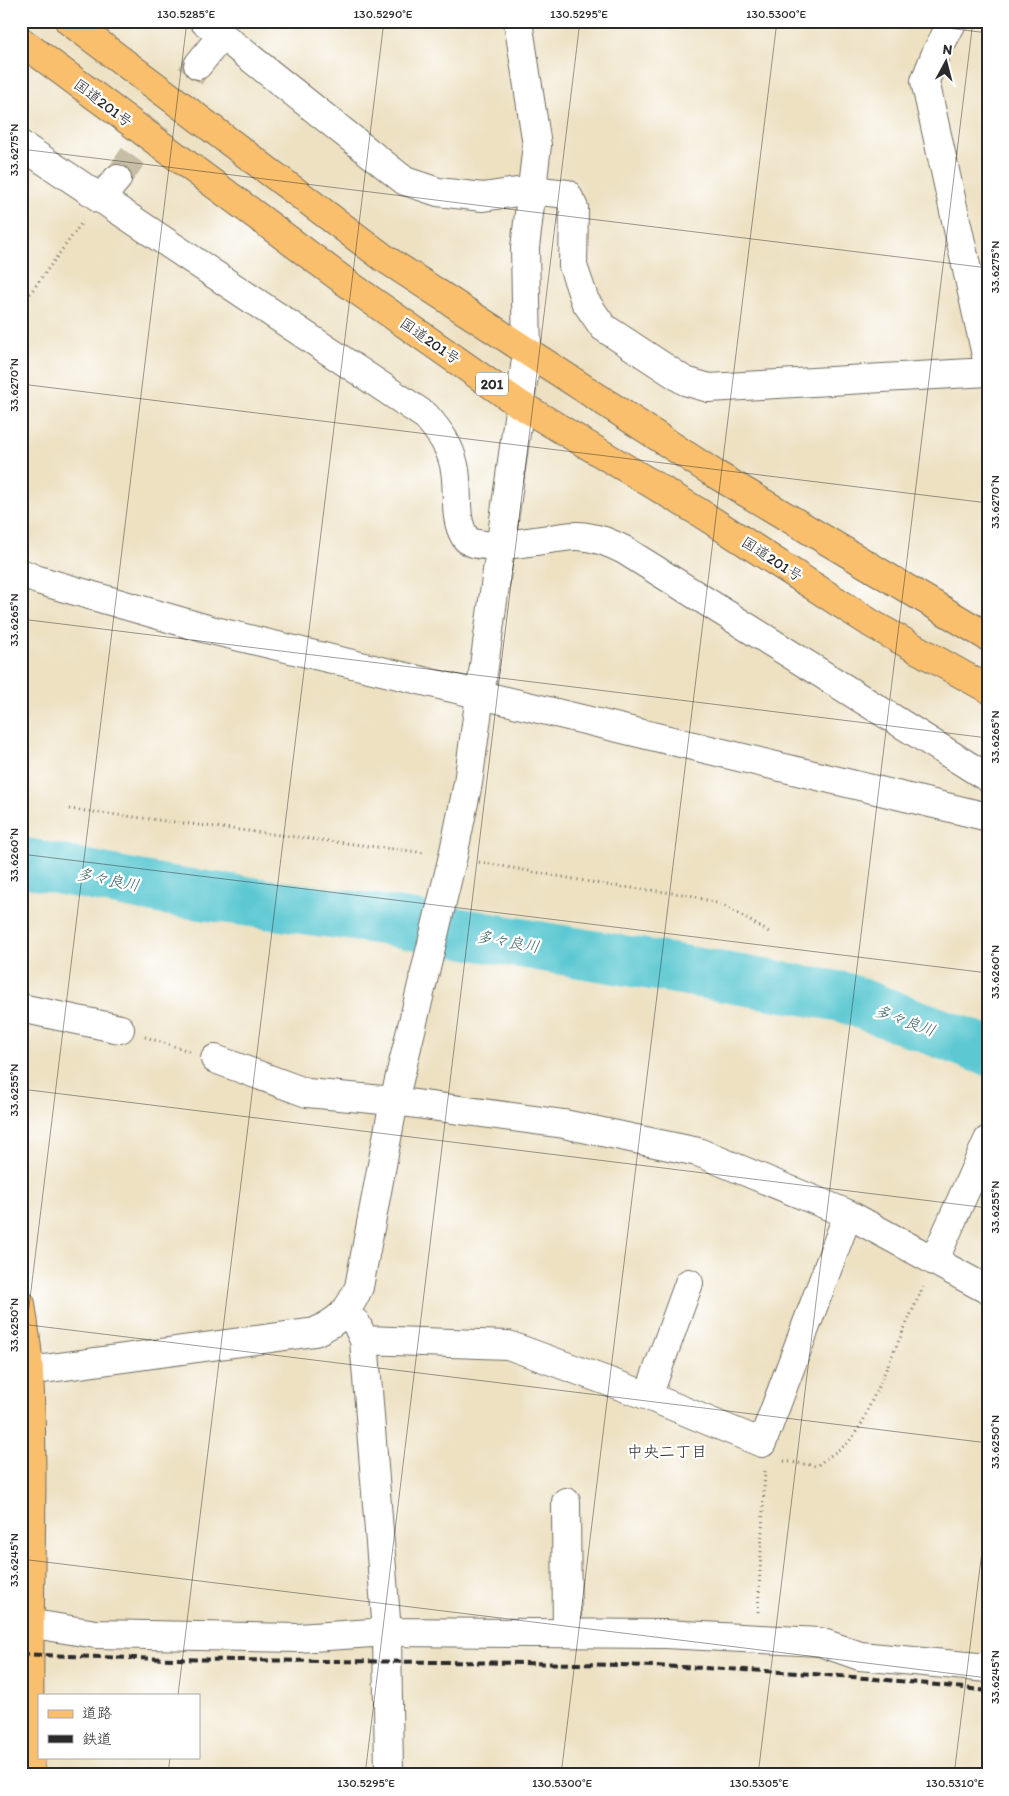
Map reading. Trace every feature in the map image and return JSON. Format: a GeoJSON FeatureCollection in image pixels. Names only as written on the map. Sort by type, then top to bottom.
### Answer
{"type":"FeatureCollection","features":[{"type":"Feature","properties":{"kind":"main road"},"geometry":{"type":"LineString","coordinates":[[69,21],[384,258],[715,474],[988,637]]}},
{"type":"Feature","properties":{"kind":"main road","name":"国道201号"},"geometry":{"type":"LineString","coordinates":[[21,41],[351,286],[519,404],[697,511],[872,624],[988,689]]}},
{"type":"Feature","properties":{"kind":"main road"},"geometry":{"type":"LineString","coordinates":[[21,1304],[29,1370],[25,1621],[31,1775]]}},
{"type":"Feature","properties":{"kind":"street"},"geometry":{"type":"LineString","coordinates":[[29,1370],[315,1332],[333,1323],[350,1308],[359,1286],[394,1101],[451,866],[468,783],[527,352],[525,248],[537,145],[518,21]]}},
{"type":"Feature","properties":{"kind":"street"},"geometry":{"type":"LineString","coordinates":[[953,21],[936,53],[925,82],[988,364]]}},
{"type":"Feature","properties":{"kind":"street"},"geometry":{"type":"LineString","coordinates":[[198,65],[213,28],[405,181],[438,192],[483,197],[531,190],[568,194],[574,208],[573,266],[586,301],[604,327],[684,381],[709,388],[988,372]]}},
{"type":"Feature","properties":{"kind":"street"},"geometry":{"type":"LineString","coordinates":[[21,144],[109,189],[426,416],[445,440],[454,466],[459,523],[466,539],[477,545],[502,545],[575,536],[602,538],[988,778]]}},
{"type":"Feature","properties":{"kind":"street"},"geometry":{"type":"LineString","coordinates":[[21,573],[38,580],[207,629],[988,817]]}},
{"type":"Feature","properties":{"kind":"street"},"geometry":{"type":"LineString","coordinates":[[21,1008],[120,1029]]}},
{"type":"Feature","properties":{"kind":"street"},"geometry":{"type":"LineString","coordinates":[[215,1059],[307,1093],[394,1101],[564,1124],[698,1152],[848,1214],[988,1290]]}},
{"type":"Feature","properties":{"kind":"street"},"geometry":{"type":"LineString","coordinates":[[934,1261],[988,1140]]}},
{"type":"Feature","properties":{"kind":"street"},"geometry":{"type":"LineString","coordinates":[[364,1340],[508,1345],[648,1396],[764,1451],[848,1214]]}},
{"type":"Feature","properties":{"kind":"street"},"geometry":{"type":"LineString","coordinates":[[648,1396],[689,1283]]}},
{"type":"Feature","properties":{"kind":"street"},"geometry":{"type":"LineString","coordinates":[[350,1308],[364,1340],[387,1632],[389,1775]]}},
{"type":"Feature","properties":{"kind":"street"},"geometry":{"type":"LineString","coordinates":[[566,1502],[567,1632]]}},
{"type":"Feature","properties":{"kind":"street"},"geometry":{"type":"LineString","coordinates":[[25,1621],[96,1634],[298,1638],[387,1632],[567,1632],[820,1642],[860,1656],[988,1668]]}},
{"type":"Feature","properties":{"kind":"path"},"geometry":{"type":"LineString","coordinates":[[21,306],[109,189]]}},
{"type":"Feature","properties":{"kind":"path"},"geometry":{"type":"LineString","coordinates":[[69,809],[451,866],[690,894],[723,905],[769,932]]}},
{"type":"Feature","properties":{"kind":"path"},"geometry":{"type":"LineString","coordinates":[[120,1029],[215,1059]]}},
{"type":"Feature","properties":{"kind":"path"},"geometry":{"type":"LineString","coordinates":[[757,1639],[764,1451],[816,1466],[848,1443],[860,1425],[934,1261]]}},
{"type":"Feature","properties":{"kind":"waterway","name":"多々良川"},"geometry":{"type":"LineString","coordinates":[[21,862],[164,890],[383,920],[843,997],[988,1051]]}},
{"type":"Feature","properties":{"kind":"tunnel"},"geometry":{"type":"LineString","coordinates":[[117,179],[198,65]]}},
{"type":"Feature","properties":{"kind":"railway"},"geometry":{"type":"LineString","coordinates":[[21,1654],[142,1658],[626,1665],[747,1670],[867,1678],[988,1691]]}},
{"type":"Feature","properties":{"kind":"district","name":"中央二丁目"},"geometry":{"type":"Point","coordinates":[667,1451]}}]}
